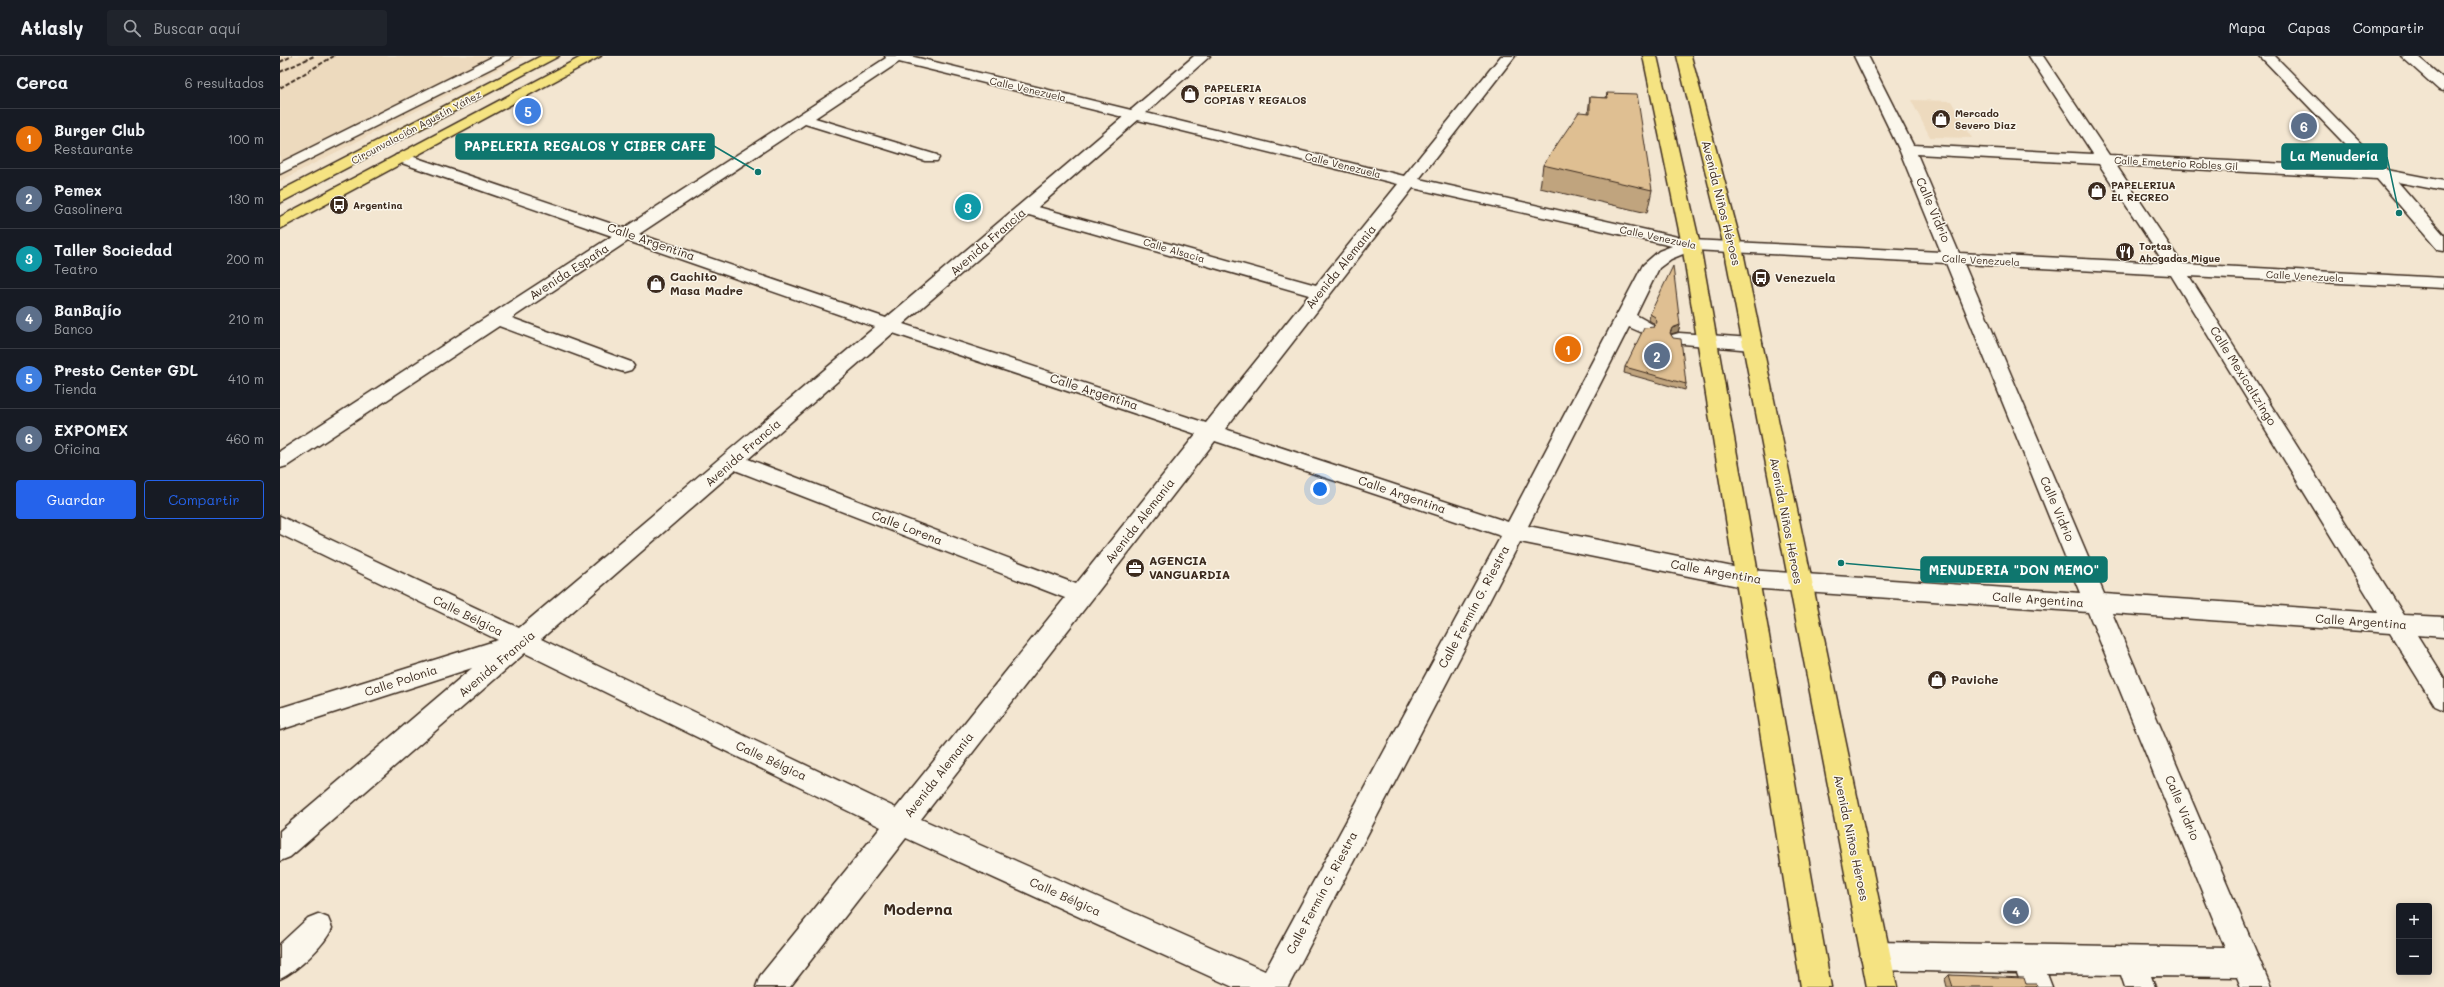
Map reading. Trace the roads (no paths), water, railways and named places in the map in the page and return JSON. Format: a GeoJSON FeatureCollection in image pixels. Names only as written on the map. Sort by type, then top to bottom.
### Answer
{"type":"FeatureCollection","features":[{"type":"Feature","properties":{"kind":"main road","name":"Circunvalación Agustín Yáñez"},"geometry":{"type":"LineString","coordinates":[[280,198],[552,56]]}},
{"type":"Feature","properties":{"kind":"main road","name":"Circunvalación Agustín Yáñez"},"geometry":{"type":"LineString","coordinates":[[280,224],[594,56]]}},
{"type":"Feature","properties":{"kind":"main road"},"geometry":{"type":"LineString","coordinates":[[1650,56],[1691,245],[1816,987]]}},
{"type":"Feature","properties":{"kind":"main road","name":"Avenida Niños Héroes"},"geometry":{"type":"LineString","coordinates":[[1684,56],[1733,247],[1799,583],[1882,987]]}},
{"type":"Feature","properties":{"kind":"street"},"geometry":{"type":"LineString","coordinates":[[280,169],[505,56]]}},
{"type":"Feature","properties":{"kind":"street","name":"Calle Venezuela"},"geometry":{"type":"LineString","coordinates":[[896,56],[1410,182],[1691,245],[2444,283]]}},
{"type":"Feature","properties":{"kind":"street","name":"Avenida España"},"geometry":{"type":"LineString","coordinates":[[280,461],[803,119],[896,56]]}},
{"type":"Feature","properties":{"kind":"street","name":"Avenida Francia"},"geometry":{"type":"LineString","coordinates":[[280,848],[891,326],[1204,56]]}},
{"type":"Feature","properties":{"kind":"street","name":"Avenida Alemania"},"geometry":{"type":"LineString","coordinates":[[771,987],[1320,292],[1410,182],[1508,56]]}},
{"type":"Feature","properties":{"kind":"street","name":"Calle Vidrio"},"geometry":{"type":"LineString","coordinates":[[1861,56],[1907,149],[2251,975]]}},
{"type":"Feature","properties":{"kind":"street","name":"Calle Mexicaltzingo"},"geometry":{"type":"LineString","coordinates":[[2036,56],[2177,270],[2444,699]]}},
{"type":"Feature","properties":{"kind":"street"},"geometry":{"type":"LineString","coordinates":[[2267,56],[2382,174],[2444,246]]}},
{"type":"Feature","properties":{"kind":"street"},"geometry":{"type":"LineString","coordinates":[[2408,56],[2444,87]]}},
{"type":"Feature","properties":{"kind":"street"},"geometry":{"type":"LineString","coordinates":[[803,119],[931,158]]}},
{"type":"Feature","properties":{"kind":"street","name":"Calle Emeterio Robles Gil"},"geometry":{"type":"LineString","coordinates":[[1907,149],[2382,174],[2444,186]]}},
{"type":"Feature","properties":{"kind":"street","name":"Calle Argentina"},"geometry":{"type":"LineString","coordinates":[[402,158],[627,234],[891,326],[1514,532],[1748,579],[2444,627]]}},
{"type":"Feature","properties":{"kind":"street","name":"Calle Alsacia"},"geometry":{"type":"LineString","coordinates":[[1027,209],[1320,292]]}},
{"type":"Feature","properties":{"kind":"street","name":"Calle Fermín G. Riestra"},"geometry":{"type":"LineString","coordinates":[[1272,987],[1514,532],[1635,322],[1652,265],[1665,255],[1691,245]]}},
{"type":"Feature","properties":{"kind":"street"},"geometry":{"type":"LineString","coordinates":[[497,319],[624,366]]}},
{"type":"Feature","properties":{"kind":"street"},"geometry":{"type":"LineString","coordinates":[[1679,338],[1752,344]]}},
{"type":"Feature","properties":{"kind":"street","name":"Calle Lorena"},"geometry":{"type":"LineString","coordinates":[[732,461],[1081,595]]}},
{"type":"Feature","properties":{"kind":"street","name":"Calle Bélgica"},"geometry":{"type":"LineString","coordinates":[[280,524],[522,642],[901,823],[1267,987]]}},
{"type":"Feature","properties":{"kind":"street","name":"Calle Polonia"},"geometry":{"type":"LineString","coordinates":[[280,719],[522,642]]}},
{"type":"Feature","properties":{"kind":"street"},"geometry":{"type":"LineString","coordinates":[[280,964],[318,928]]}},
{"type":"Feature","properties":{"kind":"street"},"geometry":{"type":"LineString","coordinates":[[1875,956],[2130,960],[2251,975]]}},
{"type":"Feature","properties":{"kind":"street"},"geometry":{"type":"LineString","coordinates":[[2027,958],[2037,987]]}},
{"type":"Feature","properties":{"kind":"street"},"geometry":{"type":"LineString","coordinates":[[2130,960],[2140,987]]}},
{"type":"Feature","properties":{"kind":"railway"},"geometry":{"type":"LineString","coordinates":[[280,62],[292,56]]}},
{"type":"Feature","properties":{"kind":"railway"},"geometry":{"type":"LineString","coordinates":[[280,72],[314,56]]}},
{"type":"Feature","properties":{"kind":"railway"},"geometry":{"type":"LineString","coordinates":[[280,88],[334,56]]}},
{"type":"Feature","properties":{"kind":"place","name":"PAPELERIA COPIAS Y REGALOS"},"geometry":{"type":"Point","coordinates":[1190,94]}},
{"type":"Feature","properties":{"kind":"place","name":"Presto Center GDL"},"geometry":{"type":"Point","coordinates":[528,111]}},
{"type":"Feature","properties":{"kind":"place","name":"Mercado Severo Diaz"},"geometry":{"type":"Point","coordinates":[1941,119]}},
{"type":"Feature","properties":{"kind":"place","name":"EXPOMEX"},"geometry":{"type":"Point","coordinates":[2304,126]}},
{"type":"Feature","properties":{"kind":"place","name":"PAPELERIA REGALOS Y CIBER CAFE"},"geometry":{"type":"Point","coordinates":[758,172]}},
{"type":"Feature","properties":{"kind":"place","name":"PAPELERIUA EL RECREO"},"geometry":{"type":"Point","coordinates":[2097,191]}},
{"type":"Feature","properties":{"kind":"place","name":"Argentina"},"geometry":{"type":"Point","coordinates":[339,205]}},
{"type":"Feature","properties":{"kind":"place","name":"Taller Sociedad"},"geometry":{"type":"Point","coordinates":[968,207]}},
{"type":"Feature","properties":{"kind":"place","name":"La Menudería"},"geometry":{"type":"Point","coordinates":[2399,213]}},
{"type":"Feature","properties":{"kind":"place","name":"Tortas Ahogadas Migue"},"geometry":{"type":"Point","coordinates":[2125,252]}},
{"type":"Feature","properties":{"kind":"place","name":"Venezuela"},"geometry":{"type":"Point","coordinates":[1761,278]}},
{"type":"Feature","properties":{"kind":"place","name":"Cachito Masa Madre"},"geometry":{"type":"Point","coordinates":[656,284]}},
{"type":"Feature","properties":{"kind":"place","name":"Burger Club"},"geometry":{"type":"Point","coordinates":[1568,349]}},
{"type":"Feature","properties":{"kind":"place","name":"Pemex"},"geometry":{"type":"Point","coordinates":[1657,356]}},
{"type":"Feature","properties":{"kind":"place","name":"MENUDERIA \"DON MEMO\""},"geometry":{"type":"Point","coordinates":[1841,563]}},
{"type":"Feature","properties":{"kind":"place","name":"AGENCIA VANGUARDIA"},"geometry":{"type":"Point","coordinates":[1135,568]}},
{"type":"Feature","properties":{"kind":"place","name":"Paviche"},"geometry":{"type":"Point","coordinates":[1937,680]}},
{"type":"Feature","properties":{"kind":"place","name":"BanBajío"},"geometry":{"type":"Point","coordinates":[2016,911]}},
{"type":"Feature","properties":{"kind":"district","name":"Moderna"},"geometry":{"type":"Point","coordinates":[918,909]}}]}
